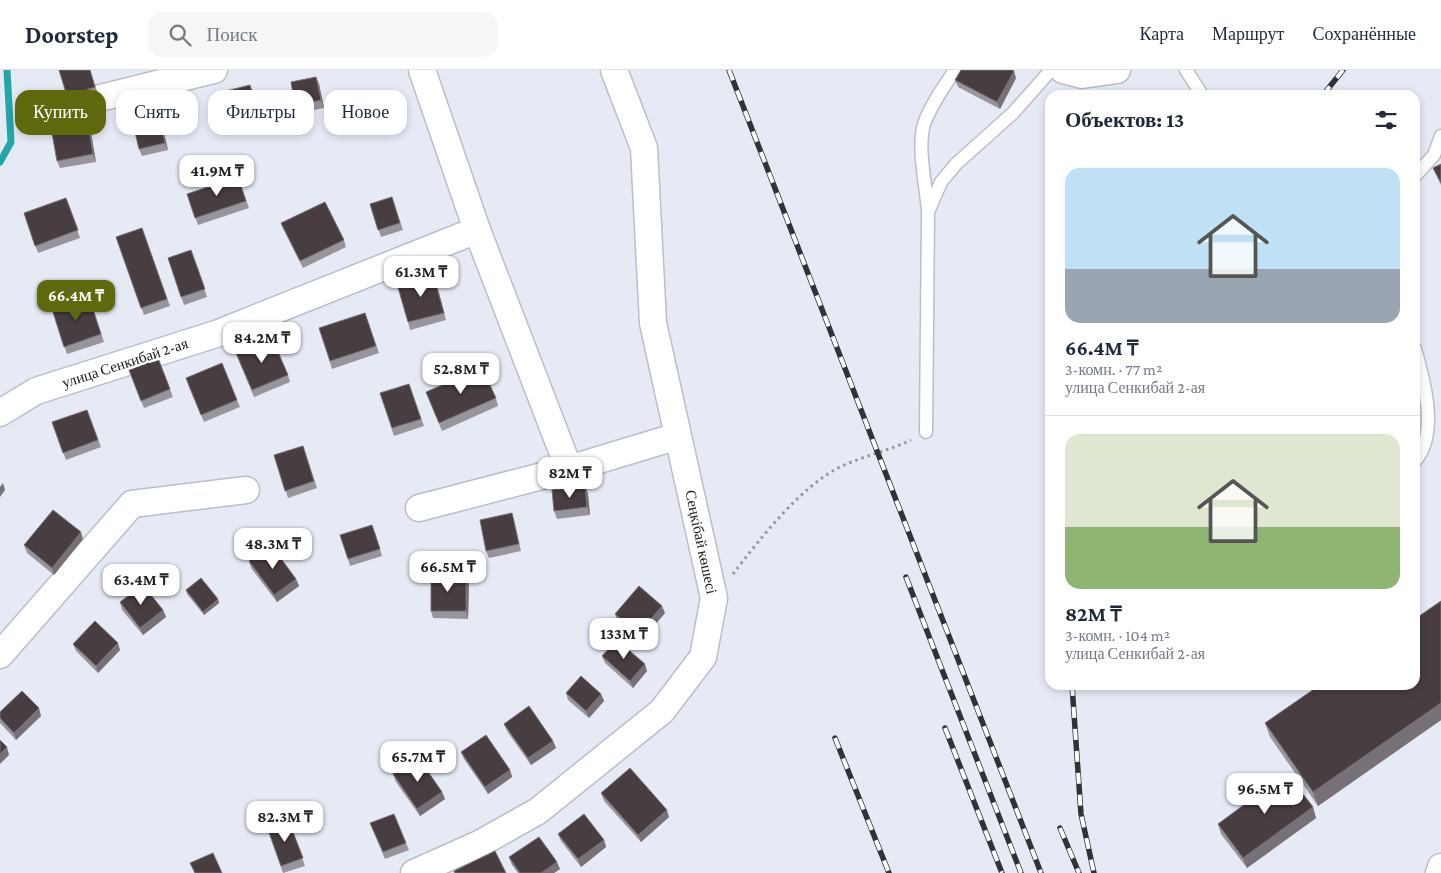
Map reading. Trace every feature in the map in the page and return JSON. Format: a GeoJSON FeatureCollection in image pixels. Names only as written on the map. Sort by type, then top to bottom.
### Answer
{"type":"FeatureCollection","features":[{"type":"Feature","properties":{"kind":"street"},"geometry":{"type":"LineString","coordinates":[[106,97],[214,70]]}},
{"type":"Feature","properties":{"kind":"street"},"geometry":{"type":"LineString","coordinates":[[422,70],[477,230],[569,469]]}},
{"type":"Feature","properties":{"kind":"street","name":"Сеңкібай көшесі"},"geometry":{"type":"LineString","coordinates":[[414,873],[481,843],[538,811],[662,712],[703,656],[714,598],[653,323],[644,148],[614,70]]}},
{"type":"Feature","properties":{"kind":"street"},"geometry":{"type":"LineString","coordinates":[[1063,70],[1082,75],[1116,70]]}},
{"type":"Feature","properties":{"kind":"street","name":"улица Сенкибай 2-ая"},"geometry":{"type":"LineString","coordinates":[[0,413],[36,391],[216,334],[477,230]]}},
{"type":"Feature","properties":{"kind":"street"},"geometry":{"type":"LineString","coordinates":[[419,508],[569,469],[678,436]]}},
{"type":"Feature","properties":{"kind":"street"},"geometry":{"type":"LineString","coordinates":[[0,655],[132,504],[246,490]]}},
{"type":"Feature","properties":{"kind":"street"},"geometry":{"type":"LineString","coordinates":[[1439,873],[1441,867]]}},
{"type":"Feature","properties":{"kind":"lane"},"geometry":{"type":"LineString","coordinates":[[926,432],[928,212],[922,144],[924,125],[931,109],[955,70]]}},
{"type":"Feature","properties":{"kind":"lane"},"geometry":{"type":"LineString","coordinates":[[928,212],[941,182],[956,164],[1013,113],[1051,70]]}},
{"type":"Feature","properties":{"kind":"lane"},"geometry":{"type":"LineString","coordinates":[[1186,70],[1199,90]]}},
{"type":"Feature","properties":{"kind":"lane"},"geometry":{"type":"LineString","coordinates":[[1420,170],[1434,155],[1441,136]]}},
{"type":"Feature","properties":{"kind":"lane"},"geometry":{"type":"LineString","coordinates":[[1420,366],[1425,384],[1428,434],[1420,451]]}},
{"type":"Feature","properties":{"kind":"path"},"geometry":{"type":"LineString","coordinates":[[714,598],[766,530],[815,484],[839,468],[902,444],[926,432]]}},
{"type":"Feature","properties":{"kind":"building"},"geometry":{"type":"Polygon","coordinates":[[[59,70],[90,70],[95,87],[86,90],[65,90],[59,70]]]}},
{"type":"Feature","properties":{"kind":"building"},"geometry":{"type":"Polygon","coordinates":[[[961,70],[1014,71],[997,102],[955,80],[961,70]]]}},
{"type":"Feature","properties":{"kind":"building"},"geometry":{"type":"Polygon","coordinates":[[[316,77],[321,100],[314,102],[314,90],[292,90],[291,82],[316,77]]]}},
{"type":"Feature","properties":{"kind":"building"},"geometry":{"type":"Polygon","coordinates":[[[250,85],[251,90],[230,90],[250,85]]]}},
{"type":"Feature","properties":{"kind":"building"},"geometry":{"type":"Polygon","coordinates":[[[52,135],[90,135],[93,154],[57,161],[52,135]]]}},
{"type":"Feature","properties":{"kind":"building"},"geometry":{"type":"Polygon","coordinates":[[[136,135],[163,135],[165,143],[139,149],[136,135]]]}},
{"type":"Feature","properties":{"kind":"building"},"geometry":{"type":"Polygon","coordinates":[[[1441,164],[1441,183],[1433,168],[1441,164]]]}},
{"type":"Feature","properties":{"kind":"building"},"geometry":{"type":"Polygon","coordinates":[[[238,177],[246,201],[195,218],[187,194],[238,177]]]}},
{"type":"Feature","properties":{"kind":"building"},"geometry":{"type":"Polygon","coordinates":[[[392,197],[400,223],[378,230],[370,204],[392,197]]]}},
{"type":"Feature","properties":{"kind":"building"},"geometry":{"type":"Polygon","coordinates":[[[66,198],[78,230],[35,246],[24,213],[66,198]]]}},
{"type":"Feature","properties":{"kind":"building"},"geometry":{"type":"Polygon","coordinates":[[[325,202],[344,240],[300,261],[281,223],[325,202]]]}},
{"type":"Feature","properties":{"kind":"building"},"geometry":{"type":"Polygon","coordinates":[[[142,228],[167,299],[141,308],[116,237],[142,228]]]}},
{"type":"Feature","properties":{"kind":"building"},"geometry":{"type":"Polygon","coordinates":[[[191,250],[205,289],[181,297],[168,258],[191,250]]]}},
{"type":"Feature","properties":{"kind":"building"},"geometry":{"type":"Polygon","coordinates":[[[433,274],[444,313],[408,322],[397,284],[433,274]]]}},
{"type":"Feature","properties":{"kind":"building"},"geometry":{"type":"Polygon","coordinates":[[[89,297],[101,334],[64,347],[52,309],[89,297]]]}},
{"type":"Feature","properties":{"kind":"building"},"geometry":{"type":"Polygon","coordinates":[[[365,313],[376,346],[330,361],[319,328],[365,313]]]}},
{"type":"Feature","properties":{"kind":"building"},"geometry":{"type":"Polygon","coordinates":[[[272,338],[288,375],[252,390],[236,353],[272,338]]]}},
{"type":"Feature","properties":{"kind":"building"},"geometry":{"type":"Polygon","coordinates":[[[158,358],[170,389],[141,401],[129,370],[158,358]]]}},
{"type":"Feature","properties":{"kind":"building"},"geometry":{"type":"Polygon","coordinates":[[[222,363],[237,400],[201,415],[186,378],[222,363]]]}},
{"type":"Feature","properties":{"kind":"building"},"geometry":{"type":"Polygon","coordinates":[[[482,368],[496,398],[439,423],[426,392],[482,368]]]}},
{"type":"Feature","properties":{"kind":"building"},"geometry":{"type":"Polygon","coordinates":[[[409,384],[421,419],[392,428],[380,393],[409,384]]]}},
{"type":"Feature","properties":{"kind":"building"},"geometry":{"type":"Polygon","coordinates":[[[87,410],[98,440],[63,453],[52,422],[87,410]]]}},
{"type":"Feature","properties":{"kind":"building"},"geometry":{"type":"Polygon","coordinates":[[[303,446],[314,481],[285,491],[274,455],[303,446]]]}},
{"type":"Feature","properties":{"kind":"building"},"geometry":{"type":"Polygon","coordinates":[[[585,486],[587,507],[554,511],[552,490],[585,486]]]}},
{"type":"Feature","properties":{"kind":"building"},"geometry":{"type":"Polygon","coordinates":[[[53,510],[81,532],[52,568],[24,545],[53,510]]]}},
{"type":"Feature","properties":{"kind":"building"},"geometry":{"type":"Polygon","coordinates":[[[512,513],[519,544],[486,551],[480,520],[512,513]]]}},
{"type":"Feature","properties":{"kind":"building"},"geometry":{"type":"Polygon","coordinates":[[[372,525],[380,549],[348,559],[340,535],[372,525]]]}},
{"type":"Feature","properties":{"kind":"building"},"geometry":{"type":"Polygon","coordinates":[[[271,545],[296,579],[274,595],[249,561],[271,545]]]}},
{"type":"Feature","properties":{"kind":"building"},"geometry":{"type":"Polygon","coordinates":[[[431,575],[466,576],[466,611],[431,611],[431,575]]]}},
{"type":"Feature","properties":{"kind":"building"},"geometry":{"type":"Polygon","coordinates":[[[201,578],[218,599],[203,612],[186,590],[201,578]]]}},
{"type":"Feature","properties":{"kind":"building"},"geometry":{"type":"Polygon","coordinates":[[[143,585],[163,610],[140,628],[120,602],[143,585]]]}},
{"type":"Feature","properties":{"kind":"building"},"geometry":{"type":"Polygon","coordinates":[[[639,586],[662,606],[638,634],[615,614],[639,586]]]}},
{"type":"Feature","properties":{"kind":"building"},"geometry":{"type":"Polygon","coordinates":[[[1441,601],[1441,703],[1313,792],[1265,723],[1313,690],[1420,690],[1420,616],[1441,601]]]}},
{"type":"Feature","properties":{"kind":"building"},"geometry":{"type":"Polygon","coordinates":[[[95,621],[118,643],[96,666],[73,644],[95,621]]]}},
{"type":"Feature","properties":{"kind":"building"},"geometry":{"type":"Polygon","coordinates":[[[617,640],[645,664],[630,681],[602,656],[617,640]]]}},
{"type":"Feature","properties":{"kind":"building"},"geometry":{"type":"Polygon","coordinates":[[[581,676],[601,694],[586,711],[566,693],[581,676]]]}},
{"type":"Feature","properties":{"kind":"building"},"geometry":{"type":"Polygon","coordinates":[[[22,691],[39,708],[14,733],[0,718],[0,712],[22,691]]]}},
{"type":"Feature","properties":{"kind":"building"},"geometry":{"type":"Polygon","coordinates":[[[529,706],[553,741],[528,758],[504,724],[529,706]]]}},
{"type":"Feature","properties":{"kind":"building"},"geometry":{"type":"Polygon","coordinates":[[[486,735],[510,770],[485,787],[461,752],[486,735]]]}},
{"type":"Feature","properties":{"kind":"building"},"geometry":{"type":"Polygon","coordinates":[[[0,740],[7,747],[0,754],[0,740]]]}},
{"type":"Feature","properties":{"kind":"building"},"geometry":{"type":"Polygon","coordinates":[[[418,757],[442,792],[417,809],[393,774],[418,757]]]}},
{"type":"Feature","properties":{"kind":"building"},"geometry":{"type":"Polygon","coordinates":[[[630,768],[667,810],[638,835],[601,793],[630,768]]]}},
{"type":"Feature","properties":{"kind":"building"},"geometry":{"type":"Polygon","coordinates":[[[1287,773],[1313,807],[1243,858],[1218,824],[1287,773]]]}},
{"type":"Feature","properties":{"kind":"building"},"geometry":{"type":"Polygon","coordinates":[[[394,814],[406,843],[383,852],[370,823],[394,814]]]}},
{"type":"Feature","properties":{"kind":"building"},"geometry":{"type":"Polygon","coordinates":[[[584,814],[604,840],[578,859],[558,834],[584,814]]]}},
{"type":"Feature","properties":{"kind":"building"},"geometry":{"type":"Polygon","coordinates":[[[288,819],[303,858],[281,866],[267,827],[288,819]]]}},
{"type":"Feature","properties":{"kind":"building"},"geometry":{"type":"Polygon","coordinates":[[[539,837],[557,862],[541,873],[520,873],[509,857],[539,837]]]}},
{"type":"Feature","properties":{"kind":"building"},"geometry":{"type":"Polygon","coordinates":[[[495,851],[506,873],[455,873],[454,871],[495,851]]]}},
{"type":"Feature","properties":{"kind":"building"},"geometry":{"type":"Polygon","coordinates":[[[213,853],[222,873],[195,873],[190,863],[213,853]]]}},
{"type":"Feature","properties":{"kind":"waterway"},"geometry":{"type":"LineString","coordinates":[[0,162],[11,142],[7,70]]}},
{"type":"Feature","properties":{"kind":"railway"},"geometry":{"type":"LineString","coordinates":[[729,70],[1041,873]]}},
{"type":"Feature","properties":{"kind":"railway"},"geometry":{"type":"LineString","coordinates":[[1327,90],[1343,70]]}},
{"type":"Feature","properties":{"kind":"railway"},"geometry":{"type":"LineString","coordinates":[[906,577],[1021,873]]}},
{"type":"Feature","properties":{"kind":"railway"},"geometry":{"type":"LineString","coordinates":[[1072,690],[1081,814],[1094,873]]}},
{"type":"Feature","properties":{"kind":"railway"},"geometry":{"type":"LineString","coordinates":[[945,728],[1002,873]]}},
{"type":"Feature","properties":{"kind":"railway"},"geometry":{"type":"LineString","coordinates":[[835,738],[889,873]]}},
{"type":"Feature","properties":{"kind":"railway"},"geometry":{"type":"LineString","coordinates":[[1060,828],[1079,873]]}}]}
